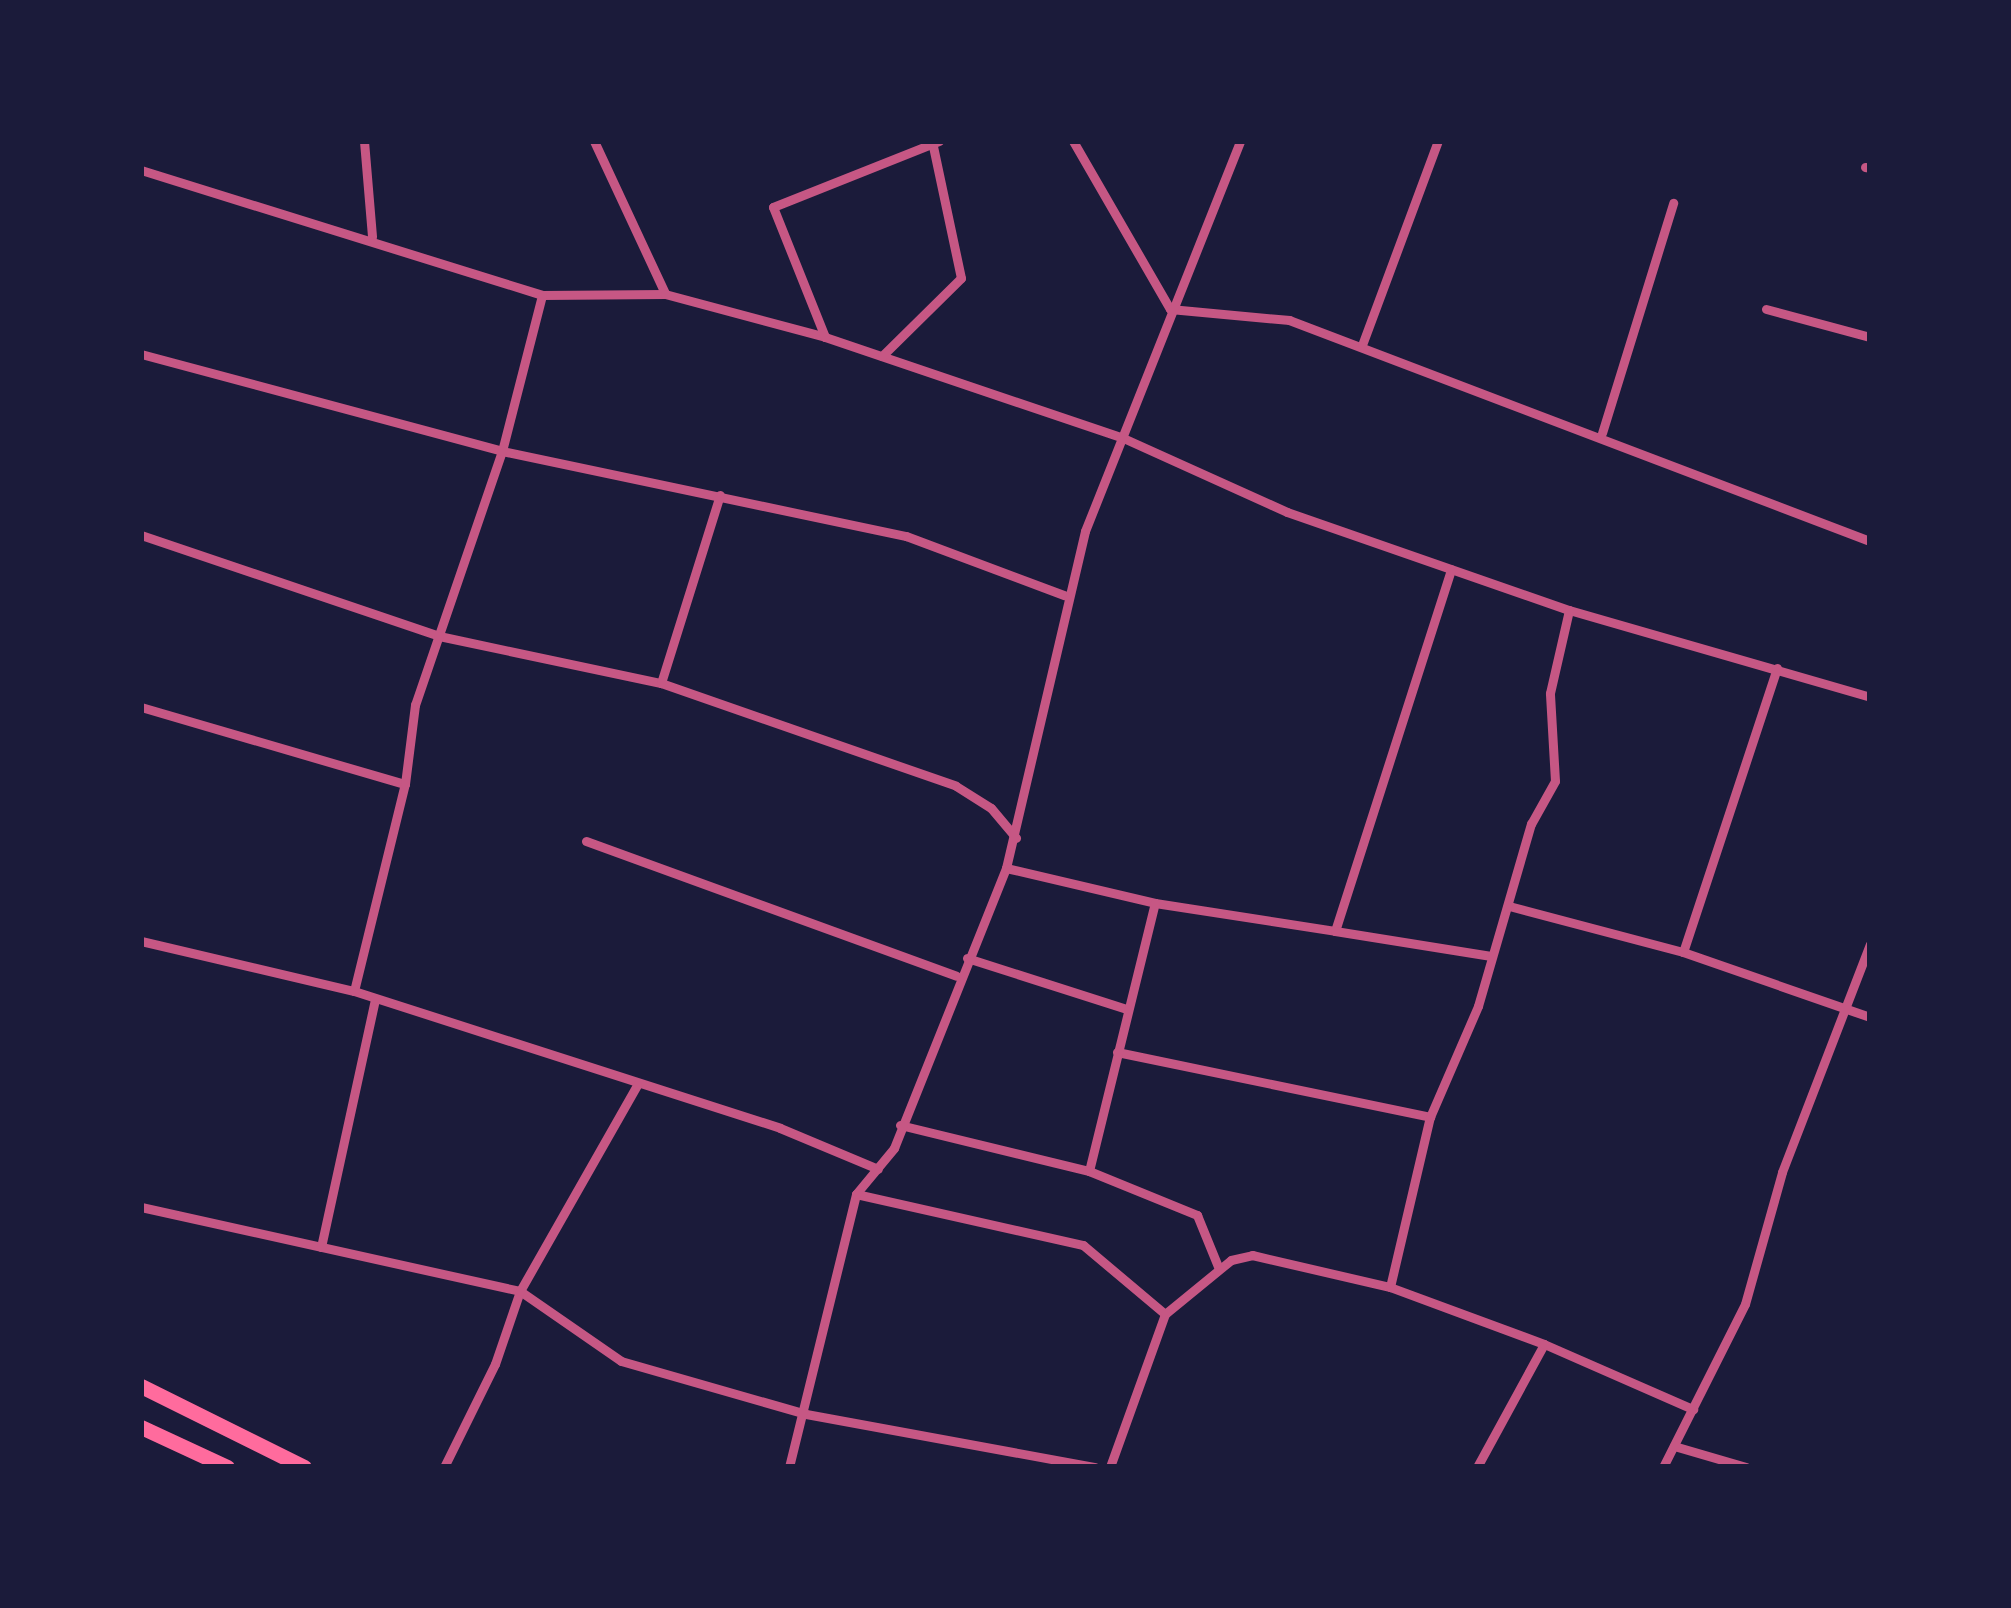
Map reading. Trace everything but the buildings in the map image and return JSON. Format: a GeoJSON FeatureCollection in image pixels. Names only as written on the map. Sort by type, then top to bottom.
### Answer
{"type":"FeatureCollection","features":[{"type":"Feature","properties":{"kind":"highway"},"geometry":{"type":"LineString","coordinates":[[141,1386],[304,1467]]}},
{"type":"Feature","properties":{"kind":"highway"},"geometry":{"type":"LineString","coordinates":[[141,1427],[227,1467]]}},
{"type":"Feature","properties":{"kind":"street"},"geometry":{"type":"LineString","coordinates":[[364,141],[372,237]]}},
{"type":"Feature","properties":{"kind":"street"},"geometry":{"type":"LineString","coordinates":[[594,141],[665,294]]}},
{"type":"Feature","properties":{"kind":"street"},"geometry":{"type":"LineString","coordinates":[[1073,141],[1170,309]]}},
{"type":"Feature","properties":{"kind":"street"},"geometry":{"type":"LineString","coordinates":[[790,1467],[856,1194],[878,1169],[900,1126],[956,976],[1006,868],[1064,595],[1170,309],[1240,141]]}},
{"type":"Feature","properties":{"kind":"street"},"geometry":{"type":"LineString","coordinates":[[1362,346],[1438,141]]}},
{"type":"Feature","properties":{"kind":"street"},"geometry":{"type":"LineString","coordinates":[[825,337],[773,207],[935,142],[961,278],[882,356]]}},
{"type":"Feature","properties":{"kind":"street"},"geometry":{"type":"LineString","coordinates":[[141,172],[372,237],[542,295],[665,294],[825,337],[1121,437],[1287,512],[1569,610],[1870,697]]}},
{"type":"Feature","properties":{"kind":"street"},"geometry":{"type":"LineString","coordinates":[[1602,433],[1673,203]]}},
{"type":"Feature","properties":{"kind":"street"},"geometry":{"type":"LineString","coordinates":[[354,991],[405,784],[415,705],[502,451],[542,295]]}},
{"type":"Feature","properties":{"kind":"street"},"geometry":{"type":"LineString","coordinates":[[1170,309],[1266,315],[1362,346],[1522,412],[1602,433],[1672,470],[1870,542]]}},
{"type":"Feature","properties":{"kind":"street"},"geometry":{"type":"LineString","coordinates":[[1766,309],[1870,338]]}},
{"type":"Feature","properties":{"kind":"street"},"geometry":{"type":"LineString","coordinates":[[141,354],[502,451],[906,536],[1064,595]]}},
{"type":"Feature","properties":{"kind":"street"},"geometry":{"type":"LineString","coordinates":[[661,683],[720,495]]}},
{"type":"Feature","properties":{"kind":"street"},"geometry":{"type":"LineString","coordinates":[[141,536],[439,636],[661,683],[956,786],[992,808],[1016,838]]}},
{"type":"Feature","properties":{"kind":"street"},"geometry":{"type":"LineString","coordinates":[[1335,931],[1451,569]]}},
{"type":"Feature","properties":{"kind":"street"},"geometry":{"type":"LineString","coordinates":[[1390,1287],[1430,1117],[1509,906],[1532,824],[1555,781],[1550,693],[1569,610]]}},
{"type":"Feature","properties":{"kind":"street"},"geometry":{"type":"LineString","coordinates":[[1683,952],[1777,668]]}},
{"type":"Feature","properties":{"kind":"street"},"geometry":{"type":"LineString","coordinates":[[141,706],[405,784]]}},
{"type":"Feature","properties":{"kind":"street"},"geometry":{"type":"LineString","coordinates":[[586,841],[956,976]]}},
{"type":"Feature","properties":{"kind":"street"},"geometry":{"type":"LineString","coordinates":[[1006,868],[1155,903],[1491,956]]}},
{"type":"Feature","properties":{"kind":"street"},"geometry":{"type":"LineString","coordinates":[[1089,1172],[1124,1008],[1155,903]]}},
{"type":"Feature","properties":{"kind":"street"},"geometry":{"type":"LineString","coordinates":[[1509,906],[1683,952],[1870,1017]]}},
{"type":"Feature","properties":{"kind":"street"},"geometry":{"type":"LineString","coordinates":[[141,941],[354,991],[780,1128],[878,1169]]}},
{"type":"Feature","properties":{"kind":"street"},"geometry":{"type":"LineString","coordinates":[[1663,1467],[1751,1288],[1783,1172],[1870,944]]}},
{"type":"Feature","properties":{"kind":"street"},"geometry":{"type":"LineString","coordinates":[[967,958],[1124,1008]]}},
{"type":"Feature","properties":{"kind":"street"},"geometry":{"type":"LineString","coordinates":[[321,1247],[375,999]]}},
{"type":"Feature","properties":{"kind":"street"},"geometry":{"type":"LineString","coordinates":[[1118,1052],[1430,1117]]}},
{"type":"Feature","properties":{"kind":"street"},"geometry":{"type":"LineString","coordinates":[[444,1467],[520,1291],[637,1085]]}},
{"type":"Feature","properties":{"kind":"street"},"geometry":{"type":"LineString","coordinates":[[900,1126],[1089,1172],[1197,1215],[1219,1269]]}},
{"type":"Feature","properties":{"kind":"street"},"geometry":{"type":"LineString","coordinates":[[856,1194],[1083,1244],[1165,1314]]}},
{"type":"Feature","properties":{"kind":"street"},"geometry":{"type":"LineString","coordinates":[[141,1207],[520,1291],[621,1361],[806,1414],[1095,1467]]}},
{"type":"Feature","properties":{"kind":"street"},"geometry":{"type":"LineString","coordinates":[[1110,1467],[1165,1314],[1219,1269],[1252,1255],[1390,1287],[1544,1344],[1693,1409]]}},
{"type":"Feature","properties":{"kind":"street"},"geometry":{"type":"LineString","coordinates":[[1477,1467],[1544,1344]]}},
{"type":"Feature","properties":{"kind":"street"},"geometry":{"type":"LineString","coordinates":[[1674,1446],[1746,1467]]}}]}
